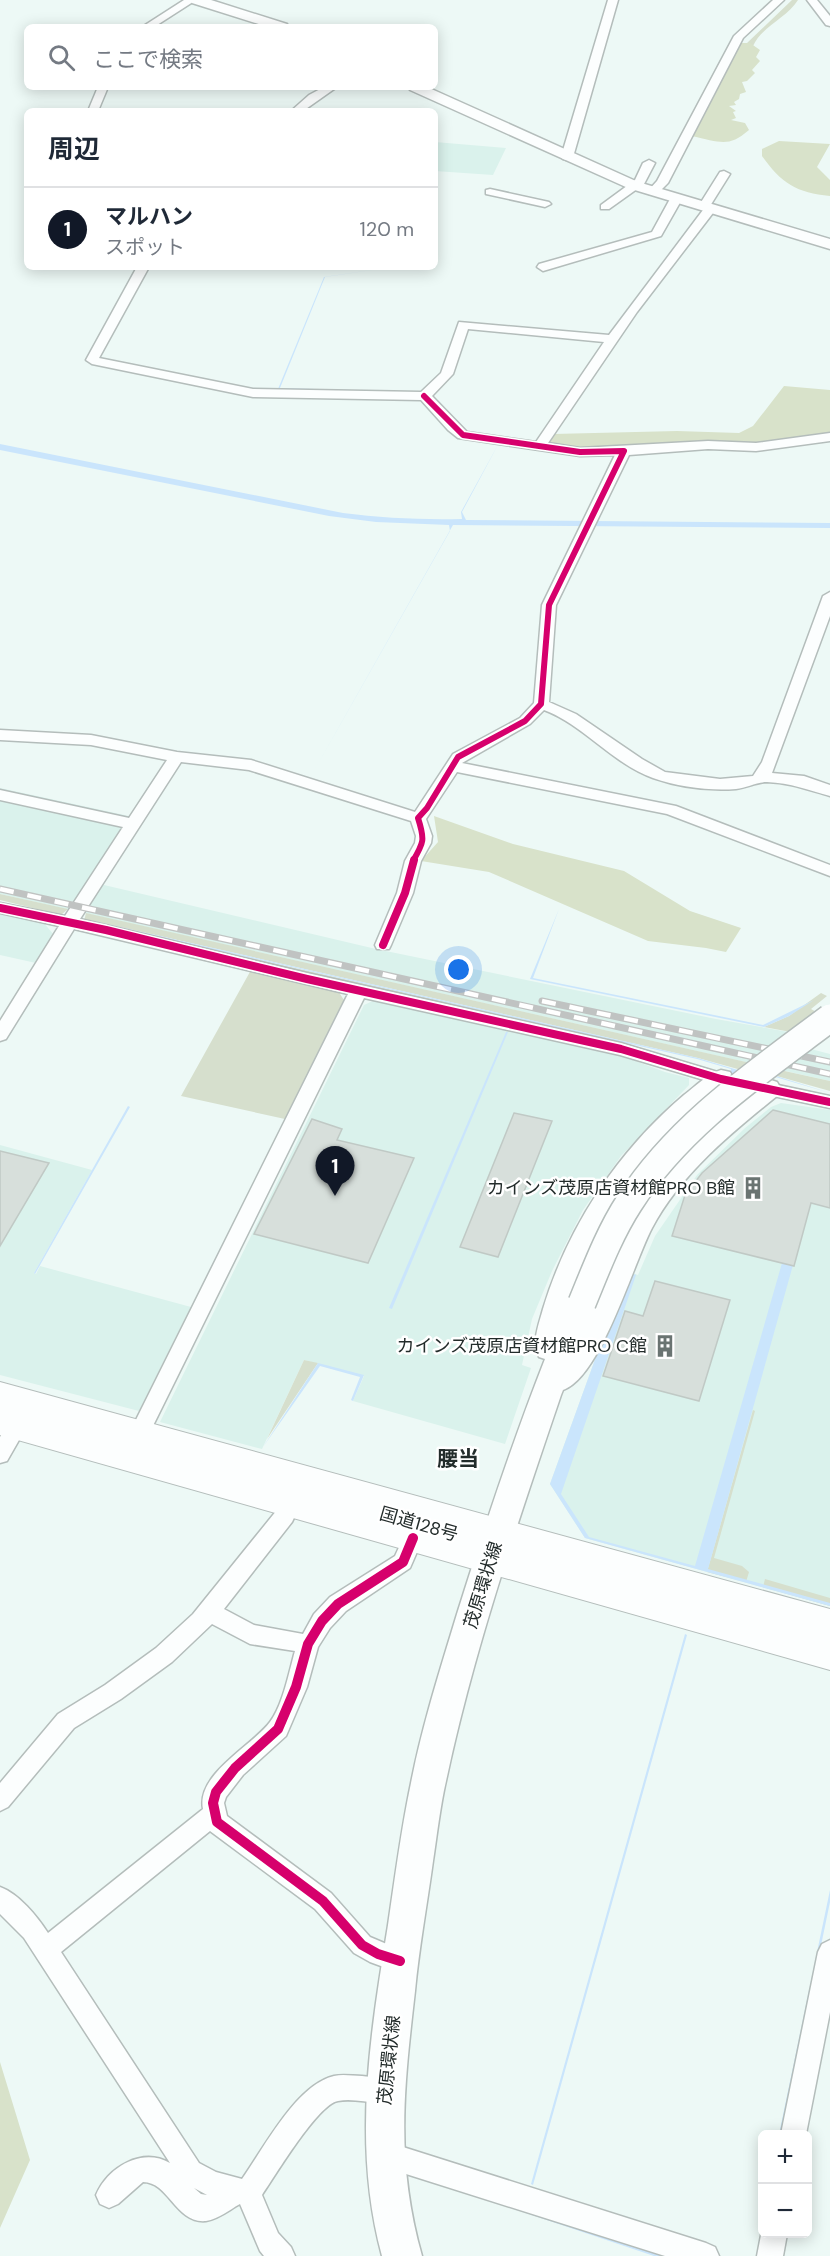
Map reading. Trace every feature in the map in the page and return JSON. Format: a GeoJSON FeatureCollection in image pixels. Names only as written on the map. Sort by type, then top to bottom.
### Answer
{"type":"FeatureCollection","features":[{"type":"Feature","properties":{"kind":"highway","name":"国道128号"},"geometry":{"type":"LineString","coordinates":[[4,1425],[133,1446],[494,1547],[830,1653]]}},
{"type":"Feature","properties":{"kind":"highway","name":"国道128号"},"geometry":{"type":"LineString","coordinates":[[133,1446],[291,1503],[413,1538],[494,1547],[830,1626]]}},
{"type":"Feature","properties":{"kind":"main road","name":"茂原環状線"},"geometry":{"type":"LineString","coordinates":[[402,2256],[392,2220],[384,2154],[385,2091],[400,1961],[428,1783],[452,1685],[494,1547],[546,1395],[601,1254],[616,1225],[646,1178],[666,1155],[726,1098],[830,1018]]}},
{"type":"Feature","properties":{"kind":"main road"},"geometry":{"type":"LineString","coordinates":[[546,1395],[550,1342],[563,1295],[579,1251],[596,1217],[632,1164],[659,1134],[721,1079]]}},
{"type":"Feature","properties":{"kind":"main road"},"geometry":{"type":"LineString","coordinates":[[546,1395],[582,1353],[605,1308],[625,1255],[640,1225],[679,1167],[706,1139],[768,1089]]}},
{"type":"Feature","properties":{"kind":"street"},"geometry":{"type":"LineString","coordinates":[[152,24],[191,0]]}},
{"type":"Feature","properties":{"kind":"street"},"geometry":{"type":"LineString","coordinates":[[197,0],[273,24]]}},
{"type":"Feature","properties":{"kind":"street"},"geometry":{"type":"LineString","coordinates":[[567,157],[613,0]]}},
{"type":"Feature","properties":{"kind":"street"},"geometry":{"type":"LineString","coordinates":[[655,192],[662,183],[739,36],[780,0]]}},
{"type":"Feature","properties":{"kind":"street"},"geometry":{"type":"LineString","coordinates":[[812,0],[830,23]]}},
{"type":"Feature","properties":{"kind":"street"},"geometry":{"type":"LineString","coordinates":[[94,108],[102,90]]}},
{"type":"Feature","properties":{"kind":"street"},"geometry":{"type":"LineString","coordinates":[[299,108],[313,96],[326,90]]}},
{"type":"Feature","properties":{"kind":"street"},"geometry":{"type":"LineString","coordinates":[[422,90],[633,185],[830,244]]}},
{"type":"Feature","properties":{"kind":"street"},"geometry":{"type":"LineString","coordinates":[[604,207],[640,182],[649,163]]}},
{"type":"Feature","properties":{"kind":"street"},"geometry":{"type":"LineString","coordinates":[[540,446],[612,339],[707,208],[724,174]]}},
{"type":"Feature","properties":{"kind":"street"},"geometry":{"type":"LineString","coordinates":[[490,192],[545,204]]}},
{"type":"Feature","properties":{"kind":"street"},"geometry":{"type":"LineString","coordinates":[[543,267],[657,234],[675,198]]}},
{"type":"Feature","properties":{"kind":"street"},"geometry":{"type":"LineString","coordinates":[[141,270],[93,360],[253,393],[424,396],[435,404],[456,431],[463,435],[588,453],[716,444],[765,446],[830,437]]}},
{"type":"Feature","properties":{"kind":"street"},"geometry":{"type":"LineString","coordinates":[[424,396],[447,374],[463,325],[612,339]]}},
{"type":"Feature","properties":{"kind":"street"},"geometry":{"type":"LineString","coordinates":[[418,818],[427,808],[452,766],[464,752],[525,721],[541,704],[547,612],[624,451]]}},
{"type":"Feature","properties":{"kind":"street"},"geometry":{"type":"LineString","coordinates":[[541,704],[569,714],[651,772],[706,784],[756,780],[761,777],[772,756],[830,596]]}},
{"type":"Feature","properties":{"kind":"street"},"geometry":{"type":"LineString","coordinates":[[0,735],[91,740],[177,757],[251,765],[418,818]]}},
{"type":"Feature","properties":{"kind":"street"},"geometry":{"type":"LineString","coordinates":[[0,1035],[177,757]]}},
{"type":"Feature","properties":{"kind":"street"},"geometry":{"type":"LineString","coordinates":[[452,766],[670,810],[830,871]]}},
{"type":"Feature","properties":{"kind":"street"},"geometry":{"type":"LineString","coordinates":[[761,777],[804,781],[830,791]]}},
{"type":"Feature","properties":{"kind":"street"},"geometry":{"type":"LineString","coordinates":[[0,795],[134,824]]}},
{"type":"Feature","properties":{"kind":"street"},"geometry":{"type":"LineString","coordinates":[[383,945],[405,893],[413,861],[423,843],[424,836],[418,818]]}},
{"type":"Feature","properties":{"kind":"street"},"geometry":{"type":"LineString","coordinates":[[0,908],[211,954],[621,1049],[721,1079],[830,1102]]}},
{"type":"Feature","properties":{"kind":"street"},"geometry":{"type":"LineString","coordinates":[[133,1446],[359,990]]}},
{"type":"Feature","properties":{"kind":"street"},"geometry":{"type":"LineString","coordinates":[[0,1800],[66,1721],[113,1692],[164,1655],[210,1612],[285,1516],[291,1503]]}},
{"type":"Feature","properties":{"kind":"street"},"geometry":{"type":"LineString","coordinates":[[400,1961],[378,1954],[362,1945],[323,1901],[217,1822],[213,1803],[216,1792],[235,1768],[278,1729],[296,1687],[308,1644],[322,1621],[338,1604],[403,1562],[413,1538]]}},
{"type":"Feature","properties":{"kind":"street"},"geometry":{"type":"LineString","coordinates":[[210,1612],[250,1634],[308,1644]]}},
{"type":"Feature","properties":{"kind":"street"},"geometry":{"type":"LineString","coordinates":[[45,1950],[215,1813]]}},
{"type":"Feature","properties":{"kind":"street"},"geometry":{"type":"LineString","coordinates":[[0,1898],[32,1930],[190,2172],[212,2184],[242,2192],[270,2242],[282,2256]]}},
{"type":"Feature","properties":{"kind":"street"},"geometry":{"type":"LineString","coordinates":[[794,2130],[830,1952]]}},
{"type":"Feature","properties":{"kind":"street"},"geometry":{"type":"LineString","coordinates":[[109,2195],[138,2169],[150,2168],[164,2175],[197,2208],[208,2210],[242,2192],[309,2107],[324,2093],[334,2089],[385,2091]]}},
{"type":"Feature","properties":{"kind":"street"},"geometry":{"type":"LineString","coordinates":[[384,2154],[706,2256]]}},
{"type":"Feature","properties":{"kind":"street"},"geometry":{"type":"LineString","coordinates":[[770,2256],[773,2238]]}},
{"type":"Feature","properties":{"kind":"shaded area"},"geometry":{"type":"Polygon","coordinates":[[[792,0],[798,0],[788,12],[762,33],[753,46],[747,43],[792,0]]]}},
{"type":"Feature","properties":{"kind":"shaded area"},"geometry":{"type":"Polygon","coordinates":[[[739,43],[750,43],[760,50],[756,57],[760,61],[752,70],[755,73],[747,81],[742,82],[746,92],[740,94],[739,99],[734,102],[736,105],[729,106],[736,111],[733,112],[736,118],[731,120],[745,123],[749,130],[742,136],[723,142],[691,136],[739,43]]]}},
{"type":"Feature","properties":{"kind":"shaded area"},"geometry":{"type":"Polygon","coordinates":[[[779,141],[830,144],[817,167],[830,180],[830,196],[799,189],[776,173],[762,156],[762,149],[779,141]]]}},
{"type":"Feature","properties":{"kind":"shaded area"},"geometry":{"type":"Polygon","coordinates":[[[438,142],[506,148],[493,175],[438,171],[438,142]]]}},
{"type":"Feature","properties":{"kind":"shaded area"},"geometry":{"type":"Polygon","coordinates":[[[784,386],[830,390],[830,434],[740,445],[572,449],[547,442],[553,434],[677,431],[739,433],[753,426],[784,386]]]}},
{"type":"Feature","properties":{"kind":"shaded area"},"geometry":{"type":"Polygon","coordinates":[[[0,788],[129,816],[87,881],[376,949],[716,1019],[822,1038],[807,1048],[830,1054],[830,1081],[0,894],[0,788]]]}},
{"type":"Feature","properties":{"kind":"shaded area"},"geometry":{"type":"Polygon","coordinates":[[[434,816],[513,844],[624,871],[690,911],[741,928],[726,952],[648,941],[489,872],[421,861],[438,842],[434,816]]]}},
{"type":"Feature","properties":{"kind":"shaded area"},"geometry":{"type":"Polygon","coordinates":[[[0,894],[68,909],[61,915],[0,900],[0,894]]]}},
{"type":"Feature","properties":{"kind":"shaded area"},"geometry":{"type":"Polygon","coordinates":[[[0,913],[43,922],[54,935],[36,963],[0,955],[0,913]]]}},
{"type":"Feature","properties":{"kind":"shaded area"},"geometry":{"type":"Polygon","coordinates":[[[86,913],[755,1064],[745,1071],[698,1058],[89,920],[84,921],[86,913]]]}},
{"type":"Feature","properties":{"kind":"shaded area"},"geometry":{"type":"Polygon","coordinates":[[[242,956],[517,1018],[324,977],[242,956]]]}},
{"type":"Feature","properties":{"kind":"shaded area"},"geometry":{"type":"Polygon","coordinates":[[[251,970],[338,991],[344,1000],[285,1119],[181,1096],[251,970]]]}},
{"type":"Feature","properties":{"kind":"shaded area"},"geometry":{"type":"Polygon","coordinates":[[[821,993],[827,996],[811,1009],[820,1014],[796,1033],[764,1027],[789,1016],[821,993]]]}},
{"type":"Feature","properties":{"kind":"shaded area"},"geometry":{"type":"Polygon","coordinates":[[[375,1000],[622,1056],[689,1078],[689,1085],[621,1156],[583,1210],[552,1271],[532,1319],[522,1365],[531,1368],[505,1444],[353,1401],[364,1376],[304,1360],[262,1449],[160,1422],[364,1005],[375,1000]]]}},
{"type":"Feature","properties":{"kind":"shaded area"},"geometry":{"type":"Polygon","coordinates":[[[780,1070],[830,1081],[830,1091],[773,1075],[780,1070]]]}},
{"type":"Feature","properties":{"kind":"shaded area"},"geometry":{"type":"Polygon","coordinates":[[[781,1103],[830,1110],[830,1606],[585,1538],[550,1484],[627,1271],[638,1275],[655,1236],[697,1175],[745,1128],[771,1107],[781,1103]]]}},
{"type":"Feature","properties":{"kind":"shaded area"},"geometry":{"type":"Polygon","coordinates":[[[0,1145],[92,1170],[34,1273],[36,1274],[40,1266],[191,1307],[139,1411],[0,1375],[0,1145]]]}},
{"type":"Feature","properties":{"kind":"shaded area"},"geometry":{"type":"Polygon","coordinates":[[[304,1360],[318,1363],[267,1439],[304,1360]]]}},
{"type":"Feature","properties":{"kind":"shaded area"},"geometry":{"type":"Polygon","coordinates":[[[753,1410],[755,1411],[714,1558],[742,1566],[749,1572],[746,1582],[707,1572],[753,1410]]]}},
{"type":"Feature","properties":{"kind":"shaded area"},"geometry":{"type":"Polygon","coordinates":[[[765,1579],[830,1598],[830,1606],[763,1587],[765,1579]]]}},
{"type":"Feature","properties":{"kind":"shaded area"},"geometry":{"type":"Polygon","coordinates":[[[0,2062],[30,2160],[0,2228],[0,2062]]]}},
{"type":"Feature","properties":{"kind":"water"},"geometry":{"type":"Polygon","coordinates":[[[372,270],[325,277],[280,388],[420,392],[260,389],[278,389],[324,277],[372,270]]]}},
{"type":"Feature","properties":{"kind":"water"},"geometry":{"type":"Polygon","coordinates":[[[499,443],[462,512],[466,520],[830,523],[830,528],[453,525],[450,530],[449,525],[376,522],[329,516],[0,450],[0,444],[343,513],[417,519],[462,519],[461,512],[499,443]]]}},
{"type":"Feature","properties":{"kind":"water"},"geometry":{"type":"Polygon","coordinates":[[[450,530],[450,531],[310,778],[450,530]]]}},
{"type":"Feature","properties":{"kind":"water"},"geometry":{"type":"Polygon","coordinates":[[[559,909],[533,978],[763,1025],[814,1000],[789,1016],[764,1027],[530,979],[559,909]]]}},
{"type":"Feature","properties":{"kind":"water"},"geometry":{"type":"Polygon","coordinates":[[[89,920],[698,1058],[738,1070],[773,1075],[830,1093],[772,1076],[731,1073],[731,1069],[697,1059],[89,920]]]}},
{"type":"Feature","properties":{"kind":"water"},"geometry":{"type":"Polygon","coordinates":[[[506,1032],[508,1032],[392,1309],[389,1308],[506,1032]]]}},
{"type":"Feature","properties":{"kind":"water"},"geometry":{"type":"Polygon","coordinates":[[[128,1106],[130,1107],[35,1274],[34,1273],[128,1106]]]}},
{"type":"Feature","properties":{"kind":"water"},"geometry":{"type":"Polygon","coordinates":[[[782,1263],[793,1265],[708,1569],[830,1603],[830,1606],[585,1538],[550,1484],[627,1271],[636,1275],[561,1494],[589,1537],[695,1566],[782,1263]]]}},
{"type":"Feature","properties":{"kind":"water"},"geometry":{"type":"Polygon","coordinates":[[[318,1363],[364,1375],[353,1401],[351,1400],[360,1377],[320,1366],[263,1447],[318,1363]]]}},
{"type":"Feature","properties":{"kind":"water"},"geometry":{"type":"Polygon","coordinates":[[[685,1634],[687,1635],[533,2185],[531,2184],[685,1634]]]}},
{"type":"Feature","properties":{"kind":"water"},"geometry":{"type":"Polygon","coordinates":[[[830,1890],[830,1902],[783,2130],[780,2130],[830,1890]]]}},
{"type":"Feature","properties":{"kind":"water"},"geometry":{"type":"Polygon","coordinates":[[[421,2178],[434,2180],[664,2256],[654,2256],[421,2178]]]}},
{"type":"Feature","properties":{"kind":"building","name":"カインズ茂原店資材館PRO B館"},"geometry":{"type":"Polygon","coordinates":[[[773,1110],[830,1124],[830,1208],[811,1203],[794,1266],[672,1236],[685,1195],[702,1173],[773,1110]]]}},
{"type":"Feature","properties":{"kind":"building"},"geometry":{"type":"Polygon","coordinates":[[[514,1113],[552,1121],[498,1257],[460,1247],[514,1113]]]}},
{"type":"Feature","properties":{"kind":"building"},"geometry":{"type":"Polygon","coordinates":[[[312,1119],[342,1129],[337,1140],[414,1158],[368,1263],[254,1234],[312,1119]]]}},
{"type":"Feature","properties":{"kind":"building"},"geometry":{"type":"Polygon","coordinates":[[[0,1151],[49,1163],[0,1246],[0,1151]]]}},
{"type":"Feature","properties":{"kind":"building","name":"カインズ茂原店資材館PRO C館"},"geometry":{"type":"Polygon","coordinates":[[[655,1281],[730,1300],[699,1401],[603,1376],[625,1311],[643,1316],[655,1281]]]}},
{"type":"Feature","properties":{"kind":"railway"},"geometry":{"type":"LineString","coordinates":[[0,889],[830,1074]]}},
{"type":"Feature","properties":{"kind":"railway"},"geometry":{"type":"LineString","coordinates":[[542,1001],[830,1062]]}},
{"type":"Feature","properties":{"kind":"cycle path"},"geometry":{"type":"LineString","coordinates":[[383,945],[405,893],[413,861],[423,843],[424,836],[418,818],[427,808],[458,757],[525,721],[541,704],[549,605],[624,451],[580,452],[463,435],[452,427],[435,405],[424,396]]}},
{"type":"Feature","properties":{"kind":"cycle path"},"geometry":{"type":"LineString","coordinates":[[0,908],[106,930],[307,979],[621,1049],[721,1079],[830,1102]]}},
{"type":"Feature","properties":{"kind":"cycle path"},"geometry":{"type":"LineString","coordinates":[[400,1961],[378,1954],[362,1945],[323,1901],[217,1822],[213,1803],[216,1792],[235,1768],[278,1729],[296,1687],[308,1644],[322,1621],[338,1604],[403,1562],[413,1538]]}},
{"type":"Feature","properties":{"kind":"place","name":"カインズ茂原店資材館PRO B館"},"geometry":{"type":"Point","coordinates":[753,1188]}},
{"type":"Feature","properties":{"kind":"place","name":"マルハン"},"geometry":{"type":"Point","coordinates":[335,1196]}},
{"type":"Feature","properties":{"kind":"place","name":"カインズ茂原店資材館PRO C館"},"geometry":{"type":"Point","coordinates":[665,1346]}},
{"type":"Feature","properties":{"kind":"district","name":"腰当"},"geometry":{"type":"Point","coordinates":[458,1459]}}]}
